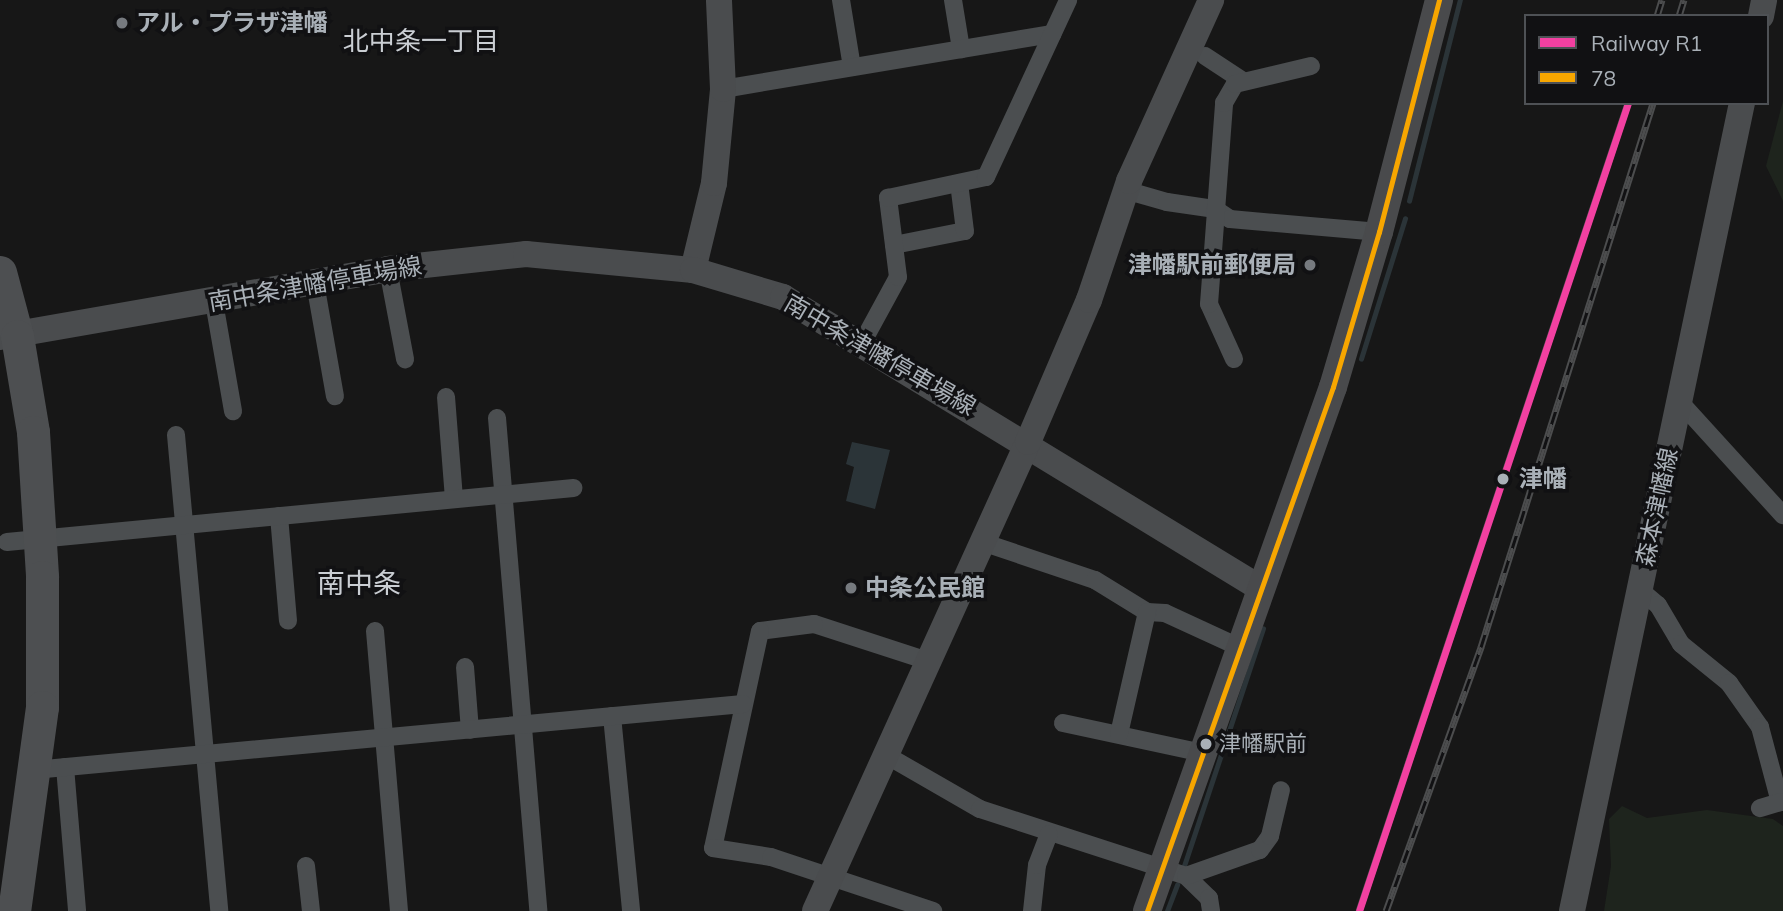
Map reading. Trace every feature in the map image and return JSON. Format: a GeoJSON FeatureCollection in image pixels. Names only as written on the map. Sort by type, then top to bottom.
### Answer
{"type":"FeatureCollection","features":[{"type":"Feature","properties":{"kind":"highway"},"geometry":{"type":"LineString","coordinates":[[0,272],[9,336],[33,432],[28,546],[0,872]]}},
{"type":"Feature","properties":{"kind":"highway"},"geometry":{"type":"LineString","coordinates":[[14,911],[50,769],[43,655],[28,546]]}},
{"type":"Feature","properties":{"kind":"main road"},"geometry":{"type":"LineString","coordinates":[[693,270],[714,183],[723,89],[719,0]]}},
{"type":"Feature","properties":{"kind":"main road"},"geometry":{"type":"LineString","coordinates":[[816,911],[1028,442],[1089,300],[1125,190],[1211,0]]}},
{"type":"Feature","properties":{"kind":"main road"},"geometry":{"type":"LineString","coordinates":[[1147,911],[1174,873],[1203,753],[1333,387],[1379,232],[1439,0]]}},
{"type":"Feature","properties":{"kind":"main road","name":"森本津幡線"},"geometry":{"type":"LineString","coordinates":[[1572,911],[1742,105]]}},
{"type":"Feature","properties":{"kind":"main road","name":"南中条津幡停車場線"},"geometry":{"type":"LineString","coordinates":[[9,336],[214,302],[388,269],[526,254],[693,270],[783,297],[1028,442],[1260,588]]}},
{"type":"Feature","properties":{"kind":"street"},"geometry":{"type":"LineString","coordinates":[[841,0],[852,67]]}},
{"type":"Feature","properties":{"kind":"street"},"geometry":{"type":"LineString","coordinates":[[953,0],[961,49]]}},
{"type":"Feature","properties":{"kind":"street"},"geometry":{"type":"LineString","coordinates":[[861,345],[898,277],[888,198],[986,177],[1068,0]]}},
{"type":"Feature","properties":{"kind":"street"},"geometry":{"type":"LineString","coordinates":[[723,89],[1052,34]]}},
{"type":"Feature","properties":{"kind":"street"},"geometry":{"type":"LineString","coordinates":[[1205,56],[1243,81]]}},
{"type":"Feature","properties":{"kind":"street"},"geometry":{"type":"LineString","coordinates":[[1234,359],[1209,304],[1224,103],[1235,84],[1311,66]]}},
{"type":"Feature","properties":{"kind":"street"},"geometry":{"type":"LineString","coordinates":[[894,245],[965,231],[959,183]]}},
{"type":"Feature","properties":{"kind":"street"},"geometry":{"type":"LineString","coordinates":[[1125,190],[1215,209],[1230,219],[1379,232]]}},
{"type":"Feature","properties":{"kind":"street"},"geometry":{"type":"LineString","coordinates":[[388,269],[405,359]]}},
{"type":"Feature","properties":{"kind":"street"},"geometry":{"type":"LineString","coordinates":[[315,283],[335,396]]}},
{"type":"Feature","properties":{"kind":"street"},"geometry":{"type":"LineString","coordinates":[[214,302],[233,411]]}},
{"type":"Feature","properties":{"kind":"street"},"geometry":{"type":"LineString","coordinates":[[446,397],[454,499]]}},
{"type":"Feature","properties":{"kind":"street"},"geometry":{"type":"LineString","coordinates":[[1680,402],[1783,515]]}},
{"type":"Feature","properties":{"kind":"street"},"geometry":{"type":"LineString","coordinates":[[497,418],[538,911]]}},
{"type":"Feature","properties":{"kind":"street"},"geometry":{"type":"LineString","coordinates":[[176,435],[219,911]]}},
{"type":"Feature","properties":{"kind":"street"},"geometry":{"type":"LineString","coordinates":[[28,546],[186,525],[573,488]]}},
{"type":"Feature","properties":{"kind":"street"},"geometry":{"type":"LineString","coordinates":[[279,516],[288,621]]}},
{"type":"Feature","properties":{"kind":"street"},"geometry":{"type":"LineString","coordinates":[[982,542],[1095,580],[1147,612],[1165,613],[1240,648]]}},
{"type":"Feature","properties":{"kind":"street"},"geometry":{"type":"LineString","coordinates":[[1640,590],[1658,605],[1681,644],[1729,683],[1760,727],[1780,802],[1760,808]]}},
{"type":"Feature","properties":{"kind":"street"},"geometry":{"type":"LineString","coordinates":[[1119,734],[1147,612]]}},
{"type":"Feature","properties":{"kind":"street"},"geometry":{"type":"LineString","coordinates":[[928,661],[814,624],[760,631],[713,848],[771,857],[933,911]]}},
{"type":"Feature","properties":{"kind":"street"},"geometry":{"type":"LineString","coordinates":[[375,631],[399,911]]}},
{"type":"Feature","properties":{"kind":"street"},"geometry":{"type":"LineString","coordinates":[[465,667],[470,730]]}},
{"type":"Feature","properties":{"kind":"street"},"geometry":{"type":"LineString","coordinates":[[76,911],[50,769],[743,705]]}},
{"type":"Feature","properties":{"kind":"street"},"geometry":{"type":"LineString","coordinates":[[612,716],[631,911]]}},
{"type":"Feature","properties":{"kind":"street"},"geometry":{"type":"LineString","coordinates":[[1063,723],[1203,753]]}},
{"type":"Feature","properties":{"kind":"street"},"geometry":{"type":"LineString","coordinates":[[886,755],[980,809],[1049,834],[1174,873],[1209,898],[1211,911]]}},
{"type":"Feature","properties":{"kind":"street"},"geometry":{"type":"LineString","coordinates":[[1174,873],[1260,850],[1269,836],[1281,790]]}},
{"type":"Feature","properties":{"kind":"street"},"geometry":{"type":"LineString","coordinates":[[1032,911],[1037,865],[1049,834]]}},
{"type":"Feature","properties":{"kind":"street"},"geometry":{"type":"LineString","coordinates":[[306,866],[311,911]]}},
{"type":"Feature","properties":{"kind":"shaded area"},"geometry":{"type":"Polygon","coordinates":[[[1783,101],[1783,201],[1766,166],[1783,101]]]}},
{"type":"Feature","properties":{"kind":"shaded area"},"geometry":{"type":"Polygon","coordinates":[[[852,442],[890,450],[875,509],[846,501],[854,467],[846,464],[852,442]]]}},
{"type":"Feature","properties":{"kind":"shaded area"},"geometry":{"type":"Polygon","coordinates":[[[1622,806],[1647,818],[1707,810],[1773,819],[1783,826],[1783,911],[1604,911],[1611,866],[1609,819],[1622,806]]]}},
{"type":"Feature","properties":{"kind":"waterway"},"geometry":{"type":"LineString","coordinates":[[1409,201],[1460,0]]}},
{"type":"Feature","properties":{"kind":"waterway"},"geometry":{"type":"LineString","coordinates":[[1361,359],[1405,219]]}},
{"type":"Feature","properties":{"kind":"waterway"},"geometry":{"type":"LineString","coordinates":[[1184,866],[1263,629]]}},
{"type":"Feature","properties":{"kind":"waterway"},"geometry":{"type":"LineString","coordinates":[[1167,911],[1177,885]]}},
{"type":"Feature","properties":{"kind":"railway"},"geometry":{"type":"LineString","coordinates":[[1658,14],[1662,0]]}},
{"type":"Feature","properties":{"kind":"railway"},"geometry":{"type":"LineString","coordinates":[[1680,14],[1684,0]]}},
{"type":"Feature","properties":{"kind":"railway"},"geometry":{"type":"LineString","coordinates":[[1359,911],[1627,105]]}},
{"type":"Feature","properties":{"kind":"railway"},"geometry":{"type":"LineString","coordinates":[[1386,911],[1481,647],[1652,105]]}},
{"type":"Feature","properties":{"kind":"rail line","name":"R1"},"geometry":{"type":"LineString","coordinates":[[1359,911],[1627,105]]}},
{"type":"Feature","properties":{"kind":"transit line","name":"78"},"geometry":{"type":"LineString","coordinates":[[1147,911],[1333,387],[1379,232],[1439,0]]}},
{"type":"Feature","properties":{"kind":"place","name":"アル・プラザ津幡"},"geometry":{"type":"Point","coordinates":[122,23]}},
{"type":"Feature","properties":{"kind":"place","name":"津幡駅前郵便局"},"geometry":{"type":"Point","coordinates":[1310,265]}},
{"type":"Feature","properties":{"kind":"place","name":"津幡"},"geometry":{"type":"Point","coordinates":[1503,479]}},
{"type":"Feature","properties":{"kind":"place","name":"中条公民館"},"geometry":{"type":"Point","coordinates":[851,588]}},
{"type":"Feature","properties":{"kind":"place","name":"津幡駅前"},"geometry":{"type":"Point","coordinates":[1206,744]}},
{"type":"Feature","properties":{"kind":"district","name":"北中条一丁目"},"geometry":{"type":"Point","coordinates":[421,41]}},
{"type":"Feature","properties":{"kind":"district","name":"南中条"},"geometry":{"type":"Point","coordinates":[359,583]}}]}
